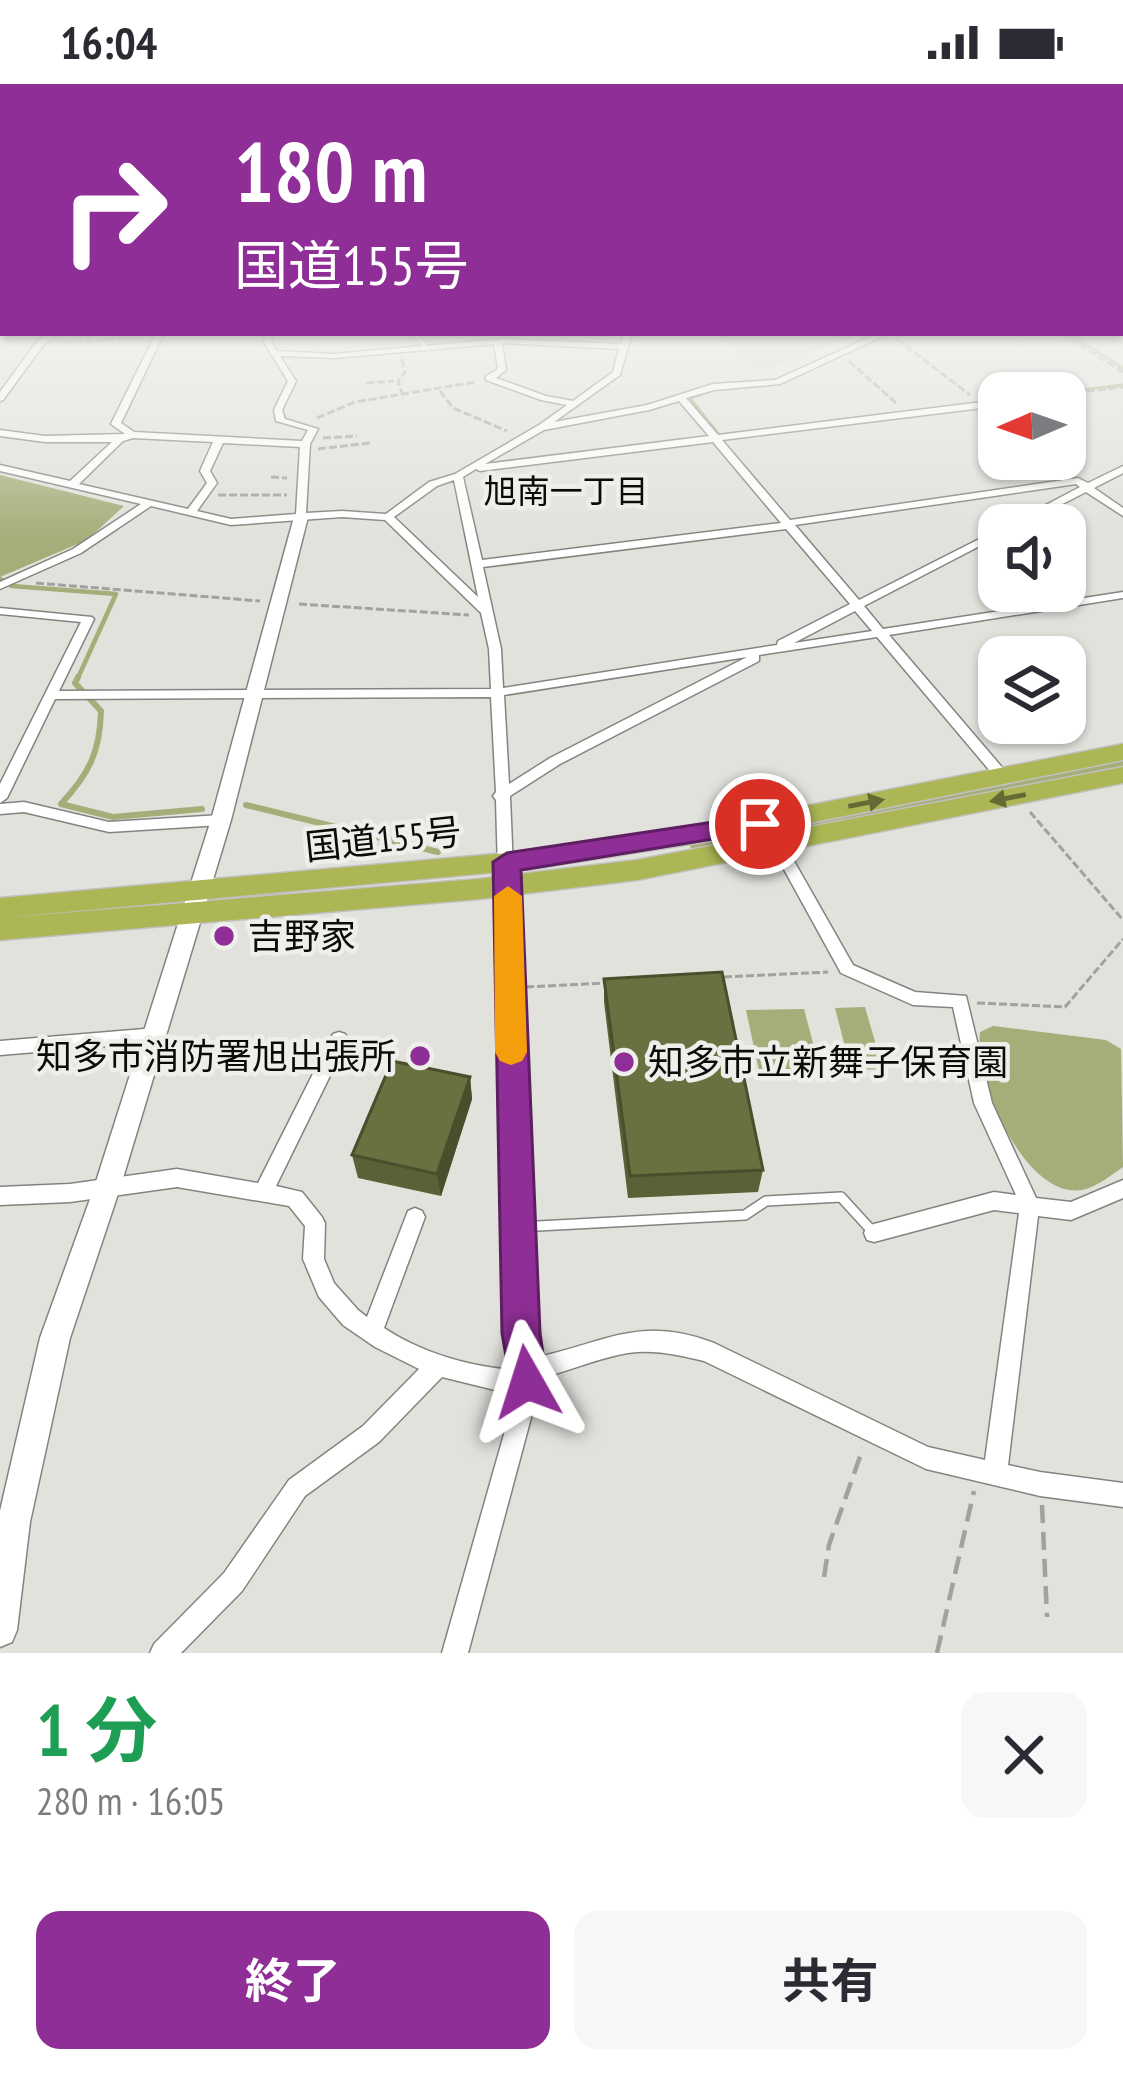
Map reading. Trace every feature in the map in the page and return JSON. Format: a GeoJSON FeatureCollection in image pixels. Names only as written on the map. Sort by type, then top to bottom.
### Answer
{"type":"FeatureCollection","features":[{"type":"Feature","properties":{"kind":"highway","name":"国道155号"},"geometry":{"type":"LineString","coordinates":[[0,929],[194,903],[777,844],[1123,752]]}},
{"type":"Feature","properties":{"kind":"highway","name":"国道155号"},"geometry":{"type":"LineString","coordinates":[[507,874],[760,824],[1009,786],[1123,776]]}},
{"type":"Feature","properties":{"kind":"highway","name":"国道155号"},"geometry":{"type":"LineString","coordinates":[[0,908],[194,903]]}},
{"type":"Feature","properties":{"kind":"street"},"geometry":{"type":"LineString","coordinates":[[126,437],[116,424],[130,394]]}},
{"type":"Feature","properties":{"kind":"street"},"geometry":{"type":"LineString","coordinates":[[286,394],[278,410],[281,421],[308,436]]}},
{"type":"Feature","properties":{"kind":"street"},"geometry":{"type":"LineString","coordinates":[[534,394],[576,404]]}},
{"type":"Feature","properties":{"kind":"street"},"geometry":{"type":"LineString","coordinates":[[388,518],[434,484],[458,476],[525,438],[589,394]]}},
{"type":"Feature","properties":{"kind":"street"},"geometry":{"type":"LineString","coordinates":[[542,428],[692,394]]}},
{"type":"Feature","properties":{"kind":"street"},"geometry":{"type":"LineString","coordinates":[[681,398],[1009,786]]}},
{"type":"Feature","properties":{"kind":"street"},"geometry":{"type":"LineString","coordinates":[[471,469],[978,405]]}},
{"type":"Feature","properties":{"kind":"street"},"geometry":{"type":"LineString","coordinates":[[0,433],[44,440],[308,436]]}},
{"type":"Feature","properties":{"kind":"street"},"geometry":{"type":"LineString","coordinates":[[0,1630],[34,1419],[220,820],[279,603],[301,506],[308,436]]}},
{"type":"Feature","properties":{"kind":"street"},"geometry":{"type":"LineString","coordinates":[[75,482],[126,437]]}},
{"type":"Feature","properties":{"kind":"street"},"geometry":{"type":"LineString","coordinates":[[189,514],[212,483],[205,471],[219,440]]}},
{"type":"Feature","properties":{"kind":"street"},"geometry":{"type":"LineString","coordinates":[[0,468],[75,482],[189,514],[246,522],[301,506],[388,518],[489,615]]}},
{"type":"Feature","properties":{"kind":"street"},"geometry":{"type":"LineString","coordinates":[[1054,504],[1123,469]]}},
{"type":"Feature","properties":{"kind":"street"},"geometry":{"type":"LineString","coordinates":[[454,1653],[526,1376],[507,874],[495,693],[489,615],[458,476]]}},
{"type":"Feature","properties":{"kind":"street"},"geometry":{"type":"LineString","coordinates":[[478,563],[1078,482],[1123,513]]}},
{"type":"Feature","properties":{"kind":"street"},"geometry":{"type":"LineString","coordinates":[[6,583],[77,551],[151,502]]}},
{"type":"Feature","properties":{"kind":"street"},"geometry":{"type":"LineString","coordinates":[[500,796],[555,761],[978,543]]}},
{"type":"Feature","properties":{"kind":"street"},"geometry":{"type":"LineString","coordinates":[[51,695],[495,693],[1123,595]]}},
{"type":"Feature","properties":{"kind":"street"},"geometry":{"type":"LineString","coordinates":[[0,625],[6,612],[88,619],[0,798]]}},
{"type":"Feature","properties":{"kind":"street"},"geometry":{"type":"LineString","coordinates":[[0,809],[24,807],[109,827],[220,820]]}},
{"type":"Feature","properties":{"kind":"street"},"geometry":{"type":"LineString","coordinates":[[777,844],[847,969],[913,998],[959,1001],[983,1103],[1030,1205],[986,1472]]}},
{"type":"Feature","properties":{"kind":"street"},"geometry":{"type":"LineString","coordinates":[[0,1048],[156,1035]]}},
{"type":"Feature","properties":{"kind":"street"},"geometry":{"type":"LineString","coordinates":[[264,1190],[339,1039]]}},
{"type":"Feature","properties":{"kind":"street"},"geometry":{"type":"LineString","coordinates":[[0,1196],[177,1178],[295,1198],[315,1223],[311,1239],[316,1271],[340,1312],[437,1366],[497,1382],[628,1339],[668,1339],[706,1351],[926,1458],[1040,1484],[1123,1495]]}},
{"type":"Feature","properties":{"kind":"street"},"geometry":{"type":"LineString","coordinates":[[874,1233],[994,1201],[1071,1211],[1123,1189]]}},
{"type":"Feature","properties":{"kind":"street"},"geometry":{"type":"LineString","coordinates":[[372,1332],[415,1217]]}},
{"type":"Feature","properties":{"kind":"street"},"geometry":{"type":"LineString","coordinates":[[163,1653],[233,1582],[297,1487],[371,1434],[437,1366]]}},
{"type":"Feature","properties":{"kind":"lane"},"geometry":{"type":"LineString","coordinates":[[518,1227],[746,1215],[766,1201],[841,1197],[874,1233]]}},
{"type":"Feature","properties":{"kind":"path"},"geometry":{"type":"LineString","coordinates":[[308,436],[322,414],[355,402],[408,394]]}},
{"type":"Feature","properties":{"kind":"path"},"geometry":{"type":"LineString","coordinates":[[442,394],[453,408],[525,438]]}},
{"type":"Feature","properties":{"kind":"path"},"geometry":{"type":"LineString","coordinates":[[887,394],[909,414]]}},
{"type":"Feature","properties":{"kind":"path"},"geometry":{"type":"LineString","coordinates":[[308,436],[357,436]]}},
{"type":"Feature","properties":{"kind":"path"},"geometry":{"type":"LineString","coordinates":[[271,477],[302,477]]}},
{"type":"Feature","properties":{"kind":"path"},"geometry":{"type":"LineString","coordinates":[[207,495],[301,506]]}},
{"type":"Feature","properties":{"kind":"path"},"geometry":{"type":"LineString","coordinates":[[6,583],[489,615]]}},
{"type":"Feature","properties":{"kind":"path"},"geometry":{"type":"LineString","coordinates":[[1009,786],[1123,920]]}},
{"type":"Feature","properties":{"kind":"path"},"geometry":{"type":"LineString","coordinates":[[959,1001],[1065,1007],[1123,939]]}},
{"type":"Feature","properties":{"kind":"path"},"geometry":{"type":"LineString","coordinates":[[724,977],[847,969]]}},
{"type":"Feature","properties":{"kind":"path"},"geometry":{"type":"LineString","coordinates":[[508,988],[604,983]]}},
{"type":"Feature","properties":{"kind":"path"},"geometry":{"type":"LineString","coordinates":[[824,1577],[829,1545],[868,1431]]}},
{"type":"Feature","properties":{"kind":"path"},"geometry":{"type":"LineString","coordinates":[[937,1653],[986,1472]]}},
{"type":"Feature","properties":{"kind":"path"},"geometry":{"type":"LineString","coordinates":[[1040,1484],[1047,1617]]}},
{"type":"Feature","properties":{"kind":"shaded area"},"geometry":{"type":"Polygon","coordinates":[[[0,475],[124,506],[87,540],[0,577],[0,475]]]}},
{"type":"Feature","properties":{"kind":"shaded area"},"geometry":{"type":"Polygon","coordinates":[[[865,1007],[883,1069],[851,1070],[835,1008],[865,1007]]]}},
{"type":"Feature","properties":{"kind":"shaded area"},"geometry":{"type":"Polygon","coordinates":[[[804,1009],[821,1073],[760,1075],[746,1010],[804,1009]]]}},
{"type":"Feature","properties":{"kind":"shaded area"},"geometry":{"type":"Polygon","coordinates":[[[993,1026],[1106,1040],[1121,1049],[1123,1167],[1082,1190],[1061,1188],[1041,1176],[1007,1132],[985,1077],[980,1032],[993,1026]]]}},
{"type":"Feature","properties":{"kind":"building"},"geometry":{"type":"Polygon","coordinates":[[[722,972],[763,1170],[630,1176],[604,979],[722,972]]]}},
{"type":"Feature","properties":{"kind":"building"},"geometry":{"type":"Polygon","coordinates":[[[392,1061],[470,1077],[437,1174],[352,1155],[392,1061]]]}},
{"type":"Feature","properties":{"kind":"waterway"},"geometry":{"type":"LineString","coordinates":[[701,394],[690,398],[719,435],[896,413]]}},
{"type":"Feature","properties":{"kind":"waterway"},"geometry":{"type":"LineString","coordinates":[[974,403],[978,403]]}},
{"type":"Feature","properties":{"kind":"waterway"},"geometry":{"type":"LineString","coordinates":[[0,579],[12,586],[116,594],[77,680]]}},
{"type":"Feature","properties":{"kind":"waterway"},"geometry":{"type":"LineString","coordinates":[[78,677],[75,683],[101,711],[100,726],[91,762],[61,804],[113,817],[202,809]]}},
{"type":"Feature","properties":{"kind":"waterway"},"geometry":{"type":"LineString","coordinates":[[693,846],[1123,763]]}},
{"type":"Feature","properties":{"kind":"waterway"},"geometry":{"type":"LineString","coordinates":[[246,805],[438,852]]}},
{"type":"Feature","properties":{"kind":"slow traffic"},"geometry":{"type":"LineString","coordinates":[[508,896],[511,1052]]}},
{"type":"Feature","properties":{"kind":"place","name":"吉野家"},"geometry":{"type":"Point","coordinates":[224,936]}},
{"type":"Feature","properties":{"kind":"place","name":"知多市消防署旭出張所"},"geometry":{"type":"Point","coordinates":[420,1056]}},
{"type":"Feature","properties":{"kind":"place","name":"知多市立新舞子保育園"},"geometry":{"type":"Point","coordinates":[624,1062]}},
{"type":"Feature","properties":{"kind":"district","name":"旭南一丁目"},"geometry":{"type":"Point","coordinates":[566,491]}},
{"type":"Feature","properties":{"kind":"route"},"geometry":{"type":"LineString","coordinates":[[527,1382],[521,1333],[507,862],[760,824]]}}]}
